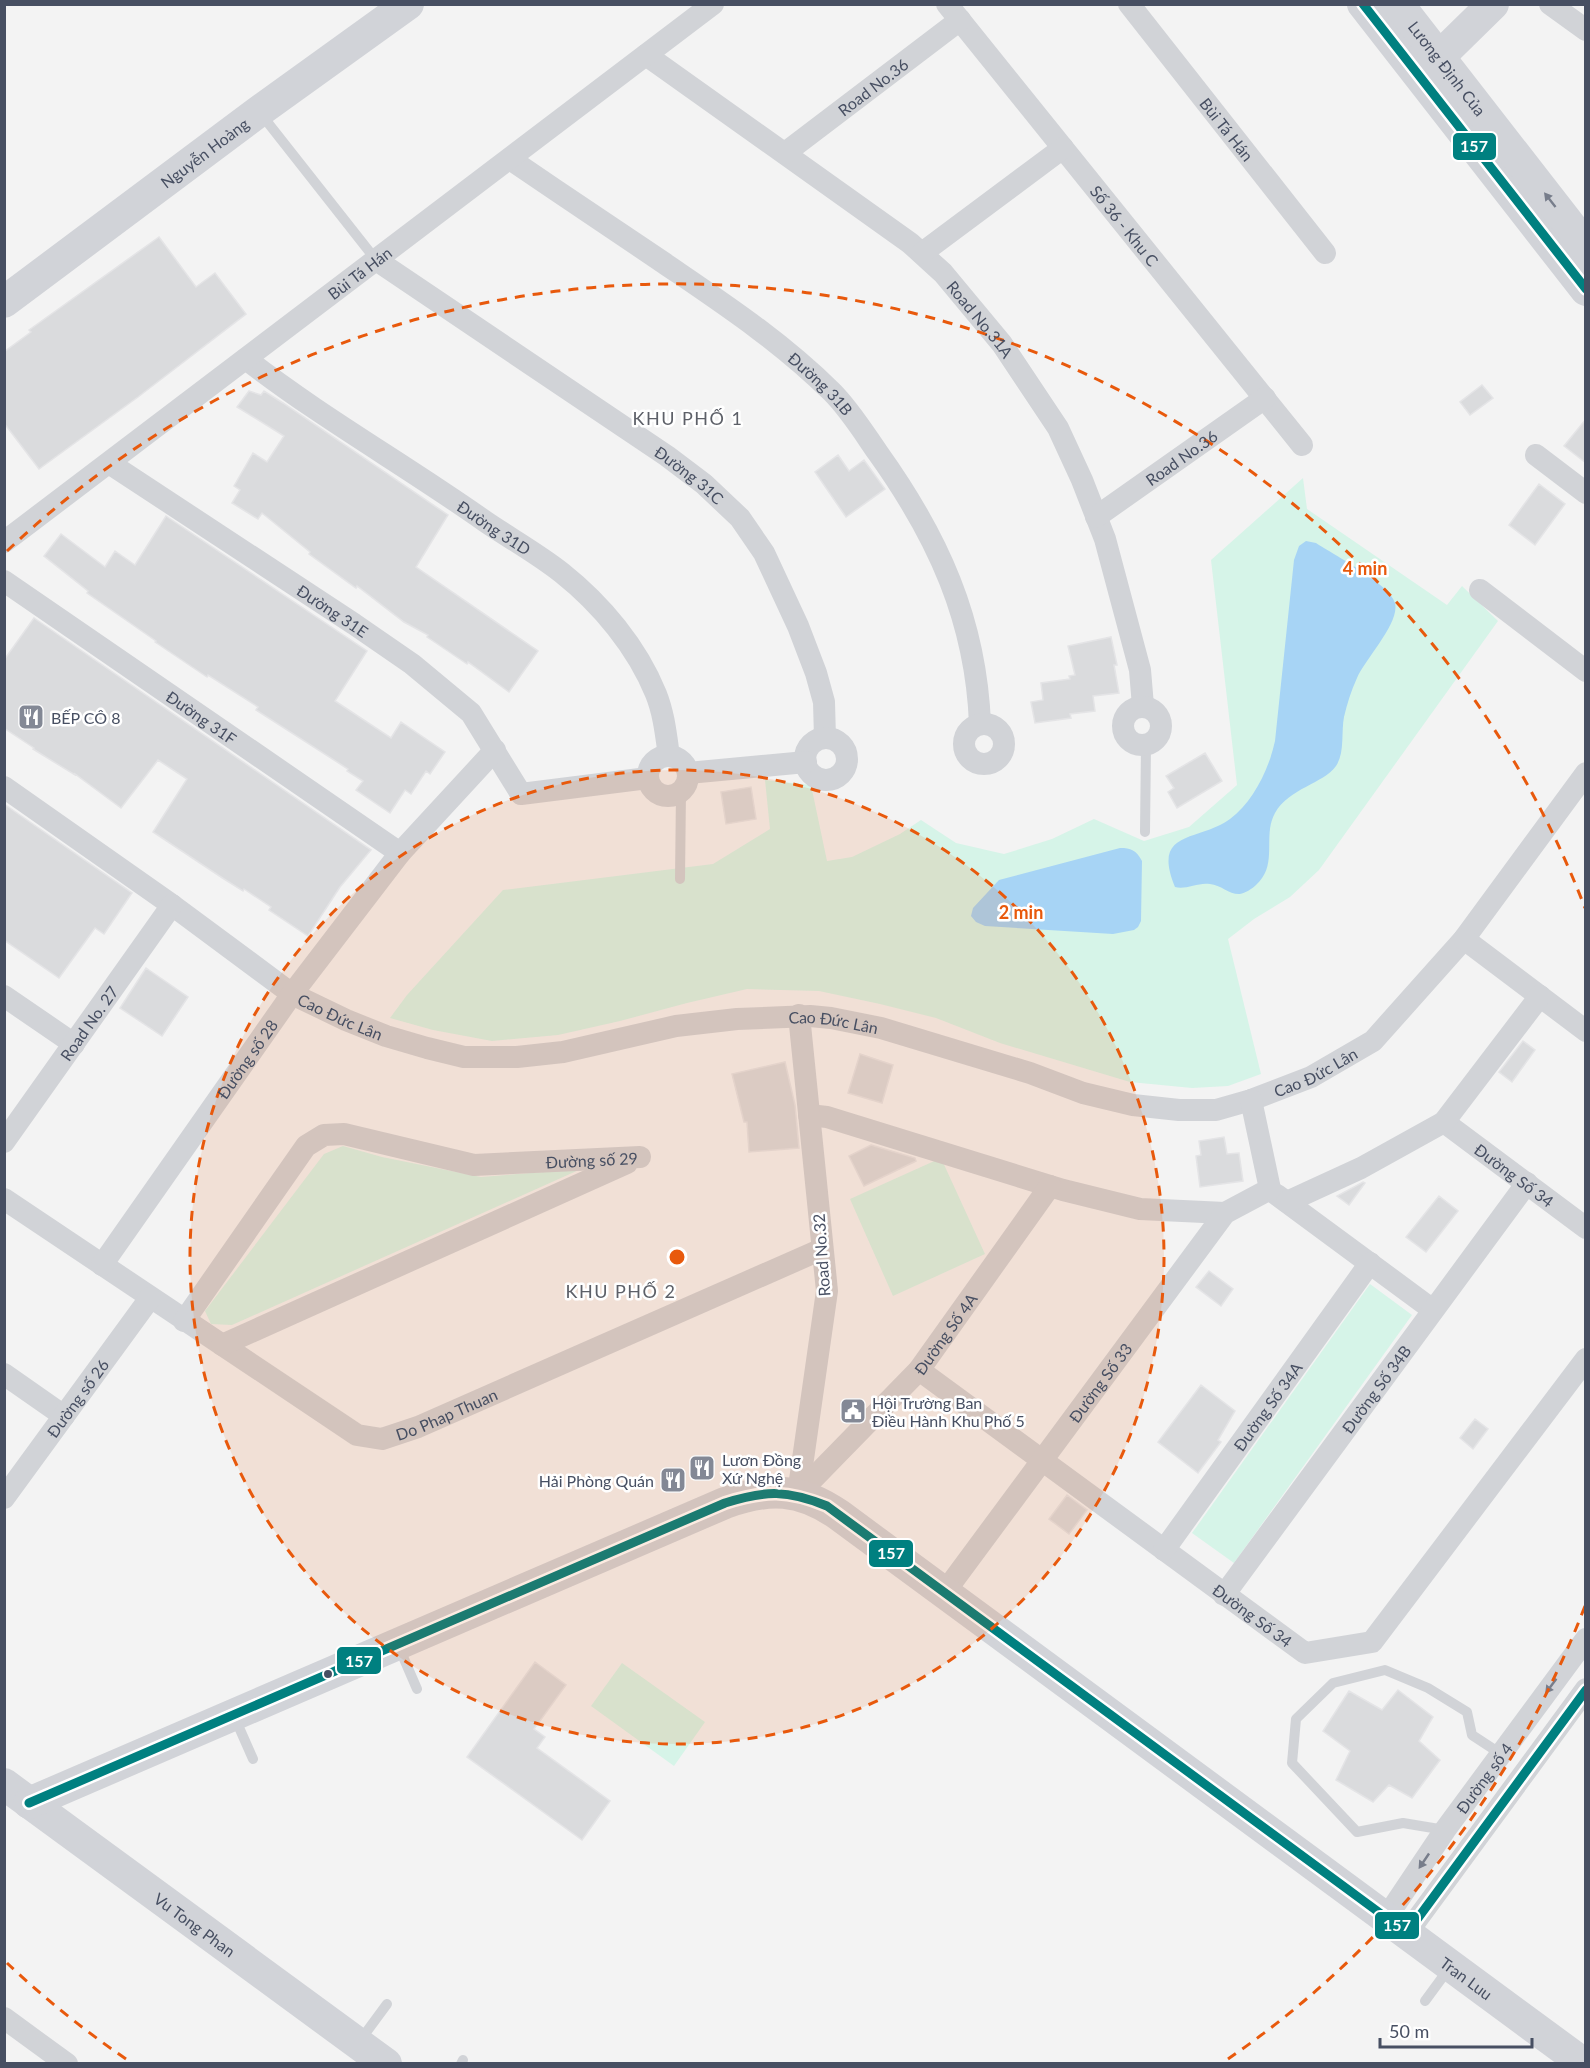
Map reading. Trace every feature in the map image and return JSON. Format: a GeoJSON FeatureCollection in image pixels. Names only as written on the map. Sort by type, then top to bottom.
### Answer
{"type":"FeatureCollection","features":[{"type":"Feature","properties":{"kind":"street","name":"Nguyễn Hoàng"},"geometry":{"type":"LineString","coordinates":[[4,302],[258,112],[408,4]]}},
{"type":"Feature","properties":{"kind":"street","name":"Bùi Tá Hán"},"geometry":{"type":"LineString","coordinates":[[4,542],[713,4]]}},
{"type":"Feature","properties":{"kind":"street","name":"Bùi Tá Hán"},"geometry":{"type":"LineString","coordinates":[[1129,4],[1325,253]]}},
{"type":"Feature","properties":{"kind":"street","name":"Lương Định Của"},"geometry":{"type":"LineString","coordinates":[[1363,4],[1428,66],[1586,246]]}},
{"type":"Feature","properties":{"kind":"street","name":"Lương Định Của"},"geometry":{"type":"LineString","coordinates":[[1398,4],[1428,66],[1586,290]]}},
{"type":"Feature","properties":{"kind":"street"},"geometry":{"type":"LineString","coordinates":[[1428,66],[1493,4]]}},
{"type":"Feature","properties":{"kind":"street"},"geometry":{"type":"LineString","coordinates":[[1550,4],[1586,30]]}},
{"type":"Feature","properties":{"kind":"street","name":"Số 36 - Khu C"},"geometry":{"type":"LineString","coordinates":[[954,12],[1302,445]]}},
{"type":"Feature","properties":{"kind":"street","name":"Road No.36"},"geometry":{"type":"LineString","coordinates":[[785,153],[954,12]]}},
{"type":"Feature","properties":{"kind":"street","name":"Road No.31A"},"geometry":{"type":"LineString","coordinates":[[646,55],[868,212],[922,253],[943,273],[1002,344],[1058,428],[1082,480],[1105,539],[1140,670],[1143,706],[1155,710],[1162,727],[1157,739],[1146,745]]}},
{"type":"Feature","properties":{"kind":"street"},"geometry":{"type":"LineString","coordinates":[[922,253],[1063,148]]}},
{"type":"Feature","properties":{"kind":"street","name":"Đường 31B"},"geometry":{"type":"LineString","coordinates":[[510,159],[752,322],[834,394],[898,481],[936,547],[954,590],[971,646],[980,724]]}},
{"type":"Feature","properties":{"kind":"street","name":"Đường 31C"},"geometry":{"type":"LineString","coordinates":[[376,260],[667,456],[705,484],[740,518],[764,552],[798,626],[816,673],[824,702],[825,738]]}},
{"type":"Feature","properties":{"kind":"street","name":"Đường 31D"},"geometry":{"type":"LineString","coordinates":[[246,359],[289,393],[435,486],[561,572],[582,591],[607,616],[643,667],[656,694],[665,723],[669,756]]}},
{"type":"Feature","properties":{"kind":"street","name":"Road No.36"},"geometry":{"type":"LineString","coordinates":[[1096,518],[1265,398]]}},
{"type":"Feature","properties":{"kind":"street"},"geometry":{"type":"LineString","coordinates":[[1536,455],[1586,493]]}},
{"type":"Feature","properties":{"kind":"street","name":"Đường 31E"},"geometry":{"type":"LineString","coordinates":[[109,463],[412,664],[471,713],[521,794],[648,778]]}},
{"type":"Feature","properties":{"kind":"street","name":"Đường 31F"},"geometry":{"type":"LineString","coordinates":[[4,581],[400,853]]}},
{"type":"Feature","properties":{"kind":"street"},"geometry":{"type":"LineString","coordinates":[[1480,590],[1586,671]]}},
{"type":"Feature","properties":{"kind":"street"},"geometry":{"type":"LineString","coordinates":[[825,738],[838,741],[846,752],[847,759],[843,772],[832,779],[824,780],[812,774],[806,762],[806,755],[812,743],[825,738]]}},
{"type":"Feature","properties":{"kind":"street","name":"Đường số 28"},"geometry":{"type":"LineString","coordinates":[[102,1265],[292,994],[400,853],[495,750]]}},
{"type":"Feature","properties":{"kind":"street"},"geometry":{"type":"LineString","coordinates":[[685,782],[682,761],[669,756],[662,757],[651,765],[648,778],[653,790],[658,794],[670,796],[685,782],[806,762]]}},
{"type":"Feature","properties":{"kind":"street","name":"Cao Đức Lân"},"geometry":{"type":"LineString","coordinates":[[4,787],[172,905],[292,994],[386,1036],[464,1057],[517,1057],[563,1052],[676,1026],[799,1015],[831,1018],[881,1028],[1030,1073],[1083,1093],[1133,1105],[1179,1110],[1216,1110],[1251,1100],[1311,1077],[1373,1041],[1464,939],[1586,773]]}},
{"type":"Feature","properties":{"kind":"street","name":"Road No. 27"},"geometry":{"type":"LineString","coordinates":[[4,1142],[172,905]]}},
{"type":"Feature","properties":{"kind":"street"},"geometry":{"type":"LineString","coordinates":[[1464,939],[1586,1031]]}},
{"type":"Feature","properties":{"kind":"street"},"geometry":{"type":"LineString","coordinates":[[4,996],[74,1044]]}},
{"type":"Feature","properties":{"kind":"street"},"geometry":{"type":"LineString","coordinates":[[1444,1122],[1540,996]]}},
{"type":"Feature","properties":{"kind":"street","name":"Road No.32"},"geometry":{"type":"LineString","coordinates":[[798,1494],[827,1291],[799,1015]]}},
{"type":"Feature","properties":{"kind":"street"},"geometry":{"type":"LineString","coordinates":[[1251,1100],[1278,1195],[1433,1310]]}},
{"type":"Feature","properties":{"kind":"street"},"geometry":{"type":"LineString","coordinates":[[809,1115],[827,1116],[1050,1186],[1140,1209],[1225,1213]]}},
{"type":"Feature","properties":{"kind":"street","name":"Đường Số 34"},"geometry":{"type":"LineString","coordinates":[[1444,1122],[1586,1228]]}},
{"type":"Feature","properties":{"kind":"street","name":"Đường Số 33"},"geometry":{"type":"LineString","coordinates":[[944,1593],[1225,1213],[1361,1168],[1444,1122]]}},
{"type":"Feature","properties":{"kind":"street","name":"Đường số 29"},"geometry":{"type":"LineString","coordinates":[[184,1321],[306,1146],[324,1135],[344,1134],[474,1165],[640,1157],[222,1345]]}},
{"type":"Feature","properties":{"kind":"street","name":"Đường Số 34B"},"geometry":{"type":"LineString","coordinates":[[1224,1594],[1527,1183]]}},
{"type":"Feature","properties":{"kind":"street","name":"Đường Số 4A"},"geometry":{"type":"LineString","coordinates":[[798,1494],[919,1370],[1050,1186]]}},
{"type":"Feature","properties":{"kind":"street","name":"Do Phap Thuan"},"geometry":{"type":"LineString","coordinates":[[4,1199],[357,1435],[382,1438],[418,1427],[822,1249]]}},
{"type":"Feature","properties":{"kind":"street","name":"Đường Số 34A"},"geometry":{"type":"LineString","coordinates":[[1164,1550],[1370,1263]]}},
{"type":"Feature","properties":{"kind":"street","name":"Đường số 26"},"geometry":{"type":"LineString","coordinates":[[4,1498],[150,1298]]}},
{"type":"Feature","properties":{"kind":"street","name":"Đường Số 34"},"geometry":{"type":"LineString","coordinates":[[919,1370],[1305,1653],[1372,1641],[1586,1359]]}},
{"type":"Feature","properties":{"kind":"street"},"geometry":{"type":"LineString","coordinates":[[4,1374],[64,1416]]}},
{"type":"Feature","properties":{"kind":"street","name":"Tran Luu"},"geometry":{"type":"LineString","coordinates":[[17,1793],[234,1715],[725,1503],[757,1493],[783,1491],[798,1494],[827,1506],[1584,2064]]}},
{"type":"Feature","properties":{"kind":"street","name":"Đường số 4"},"geometry":{"type":"LineString","coordinates":[[1396,1925],[1444,1830],[1586,1639]]}},
{"type":"Feature","properties":{"kind":"street","name":"Đường số 4"},"geometry":{"type":"LineString","coordinates":[[1396,1925],[1586,1689]]}},
{"type":"Feature","properties":{"kind":"street","name":"Vu Tong Phan"},"geometry":{"type":"LineString","coordinates":[[17,1793],[386,2064]]}},
{"type":"Feature","properties":{"kind":"street"},"geometry":{"type":"LineString","coordinates":[[4,2018],[67,2064]]}},
{"type":"Feature","properties":{"kind":"lane"},"geometry":{"type":"LineString","coordinates":[[258,112],[376,260]]}},
{"type":"Feature","properties":{"kind":"lane"},"geometry":{"type":"LineString","coordinates":[[1145,832],[1146,745]]}},
{"type":"Feature","properties":{"kind":"lane"},"geometry":{"type":"LineString","coordinates":[[680,879],[685,782]]}},
{"type":"Feature","properties":{"kind":"lane"},"geometry":{"type":"LineString","coordinates":[[398,1645],[417,1689]]}},
{"type":"Feature","properties":{"kind":"lane"},"geometry":{"type":"LineString","coordinates":[[1444,1830],[1403,1822],[1357,1832],[1292,1763],[1296,1719],[1333,1683],[1385,1670],[1428,1688],[1467,1712],[1472,1735],[1501,1754]]}},
{"type":"Feature","properties":{"kind":"lane"},"geometry":{"type":"LineString","coordinates":[[234,1715],[253,1760]]}},
{"type":"Feature","properties":{"kind":"lane"},"geometry":{"type":"LineString","coordinates":[[1425,2001],[1451,1966]]}},
{"type":"Feature","properties":{"kind":"lane"},"geometry":{"type":"LineString","coordinates":[[358,2043],[387,2004]]}},
{"type":"Feature","properties":{"kind":"green space"},"geometry":{"type":"Polygon","coordinates":[[[1303,478],[1307,509],[1447,605],[1462,586],[1498,621],[1319,870],[1290,897],[1254,919],[1228,939],[1261,1074],[1228,1086],[1192,1088],[1130,1082],[1000,1043],[936,1018],[819,991],[747,989],[558,1035],[492,1041],[433,1030],[390,1018],[407,995],[503,890],[713,864],[770,829],[765,780],[811,785],[827,861],[852,857],[900,834],[921,820],[956,843],[1004,854],[1052,839],[1094,819],[1144,841],[1189,827],[1237,785],[1211,560],[1303,478]]]}},
{"type":"Feature","properties":{"kind":"green space"},"geometry":{"type":"Polygon","coordinates":[[[343,1146],[382,1157],[481,1177],[581,1169],[232,1325],[211,1324],[205,1311],[324,1154],[343,1146]]]}},
{"type":"Feature","properties":{"kind":"green space"},"geometry":{"type":"Polygon","coordinates":[[[941,1158],[985,1254],[893,1296],[850,1199],[941,1158]]]}},
{"type":"Feature","properties":{"kind":"green space"},"geometry":{"type":"Polygon","coordinates":[[[1370,1284],[1412,1315],[1234,1563],[1192,1533],[1370,1284]]]}},
{"type":"Feature","properties":{"kind":"green space"},"geometry":{"type":"Polygon","coordinates":[[[622,1663],[705,1722],[674,1766],[591,1706],[622,1663]]]}},
{"type":"Feature","properties":{"kind":"water"},"geometry":{"type":"Polygon","coordinates":[[[1306,541],[1316,543],[1373,579],[1391,595],[1395,603],[1395,611],[1387,631],[1361,670],[1348,702],[1339,761],[1330,772],[1297,792],[1275,813],[1271,822],[1267,869],[1253,888],[1240,894],[1210,884],[1175,887],[1169,868],[1169,855],[1174,846],[1182,840],[1230,819],[1253,794],[1269,763],[1275,741],[1294,560],[1299,546],[1306,541]]]}},
{"type":"Feature","properties":{"kind":"water"},"geometry":{"type":"Polygon","coordinates":[[[1120,848],[1133,850],[1142,861],[1141,921],[1134,930],[1113,934],[985,926],[976,922],[971,916],[973,908],[999,880],[1120,848]]]}},
{"type":"Feature","properties":{"kind":"building"},"geometry":{"type":"Polygon","coordinates":[[[159,237],[196,287],[215,273],[246,314],[39,469],[4,423],[4,352],[31,332],[29,330],[159,237]]]}},
{"type":"Feature","properties":{"kind":"building"},"geometry":{"type":"Polygon","coordinates":[[[1482,385],[1493,398],[1470,415],[1460,402],[1482,385]]]}},
{"type":"Feature","properties":{"kind":"building"},"geometry":{"type":"Polygon","coordinates":[[[249,391],[261,395],[264,391],[448,515],[416,567],[538,651],[509,692],[468,662],[467,664],[427,637],[428,635],[404,622],[357,586],[356,588],[309,554],[310,552],[262,513],[258,519],[232,503],[240,490],[234,486],[253,453],[267,462],[284,436],[237,407],[249,391]]]}},
{"type":"Feature","properties":{"kind":"building"},"geometry":{"type":"Polygon","coordinates":[[[1586,419],[1586,463],[1564,446],[1586,419]]]}},
{"type":"Feature","properties":{"kind":"building"},"geometry":{"type":"Polygon","coordinates":[[[838,455],[849,471],[864,460],[885,489],[846,517],[815,472],[838,455]]]}},
{"type":"Feature","properties":{"kind":"building"},"geometry":{"type":"Polygon","coordinates":[[[1539,484],[1565,504],[1535,545],[1509,525],[1539,484]]]}},
{"type":"Feature","properties":{"kind":"building"},"geometry":{"type":"Polygon","coordinates":[[[166,516],[367,651],[335,701],[391,738],[401,722],[445,752],[430,774],[426,771],[411,794],[405,790],[390,813],[356,790],[363,781],[347,771],[348,769],[256,710],[258,707],[208,675],[207,677],[155,642],[87,593],[88,591],[44,556],[61,534],[105,567],[115,551],[135,565],[166,516]]]}},
{"type":"Feature","properties":{"kind":"building"},"geometry":{"type":"Polygon","coordinates":[[[34,618],[371,850],[340,887],[308,936],[269,910],[271,907],[153,832],[187,779],[158,760],[121,808],[75,774],[33,749],[4,728],[4,660],[34,618]]]}},
{"type":"Feature","properties":{"kind":"building"},"geometry":{"type":"Polygon","coordinates":[[[1111,637],[1117,665],[1114,665],[1119,693],[1093,696],[1095,711],[1070,714],[1071,718],[1035,723],[1031,702],[1043,700],[1041,683],[1070,679],[1069,676],[1075,675],[1068,646],[1111,637]]]}},
{"type":"Feature","properties":{"kind":"building"},"geometry":{"type":"Polygon","coordinates":[[[1205,753],[1222,781],[1177,808],[1168,792],[1174,788],[1166,776],[1205,753]]]}},
{"type":"Feature","properties":{"kind":"building"},"geometry":{"type":"Polygon","coordinates":[[[751,787],[756,819],[726,824],[721,792],[751,787]]]}},
{"type":"Feature","properties":{"kind":"building"},"geometry":{"type":"Polygon","coordinates":[[[4,804],[132,893],[104,934],[95,928],[59,978],[4,940],[4,804]]]}},
{"type":"Feature","properties":{"kind":"building"},"geometry":{"type":"Polygon","coordinates":[[[146,968],[188,997],[162,1036],[120,1008],[146,968]]]}},
{"type":"Feature","properties":{"kind":"building"},"geometry":{"type":"Polygon","coordinates":[[[1523,1041],[1535,1050],[1512,1082],[1499,1072],[1523,1041]]]}},
{"type":"Feature","properties":{"kind":"building"},"geometry":{"type":"Polygon","coordinates":[[[860,1054],[893,1065],[882,1103],[848,1093],[860,1054]]]}},
{"type":"Feature","properties":{"kind":"building"},"geometry":{"type":"Polygon","coordinates":[[[785,1062],[795,1105],[799,1148],[749,1152],[747,1122],[744,1122],[732,1074],[785,1062]]]}},
{"type":"Feature","properties":{"kind":"building"},"geometry":{"type":"Polygon","coordinates":[[[1224,1137],[1227,1154],[1239,1153],[1243,1181],[1200,1187],[1196,1156],[1201,1155],[1199,1141],[1224,1137]]]}},
{"type":"Feature","properties":{"kind":"building"},"geometry":{"type":"Polygon","coordinates":[[[871,1145],[915,1158],[916,1161],[864,1186],[849,1156],[871,1145]]]}},
{"type":"Feature","properties":{"kind":"building"},"geometry":{"type":"Polygon","coordinates":[[[1365,1183],[1349,1205],[1337,1196],[1365,1183]]]}},
{"type":"Feature","properties":{"kind":"building"},"geometry":{"type":"Polygon","coordinates":[[[1439,1196],[1458,1211],[1426,1252],[1406,1237],[1439,1196]]]}},
{"type":"Feature","properties":{"kind":"building"},"geometry":{"type":"Polygon","coordinates":[[[1209,1271],[1233,1289],[1221,1306],[1196,1287],[1209,1271]]]}},
{"type":"Feature","properties":{"kind":"building"},"geometry":{"type":"Polygon","coordinates":[[[1201,1385],[1235,1411],[1218,1440],[1221,1442],[1198,1473],[1158,1442],[1201,1385]]]}},
{"type":"Feature","properties":{"kind":"building"},"geometry":{"type":"Polygon","coordinates":[[[1475,1419],[1488,1429],[1473,1449],[1460,1438],[1475,1419]]]}},
{"type":"Feature","properties":{"kind":"building"},"geometry":{"type":"Polygon","coordinates":[[[1067,1495],[1087,1510],[1069,1534],[1049,1519],[1067,1495]]]}},
{"type":"Feature","properties":{"kind":"building"},"geometry":{"type":"Polygon","coordinates":[[[535,1662],[566,1685],[534,1729],[545,1737],[537,1748],[610,1801],[582,1840],[467,1757],[535,1662]]]}},
{"type":"Feature","properties":{"kind":"building"},"geometry":{"type":"Polygon","coordinates":[[[1398,1690],[1433,1717],[1419,1741],[1440,1760],[1412,1798],[1389,1785],[1373,1802],[1336,1780],[1350,1751],[1323,1731],[1349,1691],[1382,1710],[1398,1690]]]}},
{"type":"Feature","properties":{"kind":"transit line","name":"157"},"geometry":{"type":"LineString","coordinates":[[1363,4],[1586,289]]}},
{"type":"Feature","properties":{"kind":"transit line","name":"157"},"geometry":{"type":"LineString","coordinates":[[29,1803],[725,1503],[765,1494],[800,1497],[827,1506],[1407,1933],[1586,1690]]}},
{"type":"Feature","properties":{"kind":"place","name":"BẾP CÔ 8"},"geometry":{"type":"Point","coordinates":[31,717]}},
{"type":"Feature","properties":{"kind":"place","name":"Hội Trường Ban Điều Hành Khu Phố 5"},"geometry":{"type":"Point","coordinates":[853,1411]}},
{"type":"Feature","properties":{"kind":"place","name":"Lươn Đồng Xứ Nghệ"},"geometry":{"type":"Point","coordinates":[702,1468]}},
{"type":"Feature","properties":{"kind":"place","name":"Hải Phòng Quán"},"geometry":{"type":"Point","coordinates":[673,1480]}},
{"type":"Feature","properties":{"kind":"district","name":"KHU PHỐ 1"},"geometry":{"type":"Point","coordinates":[688,418]}},
{"type":"Feature","properties":{"kind":"district","name":"KHU PHỐ 2"},"geometry":{"type":"Point","coordinates":[621,1291]}}]}
